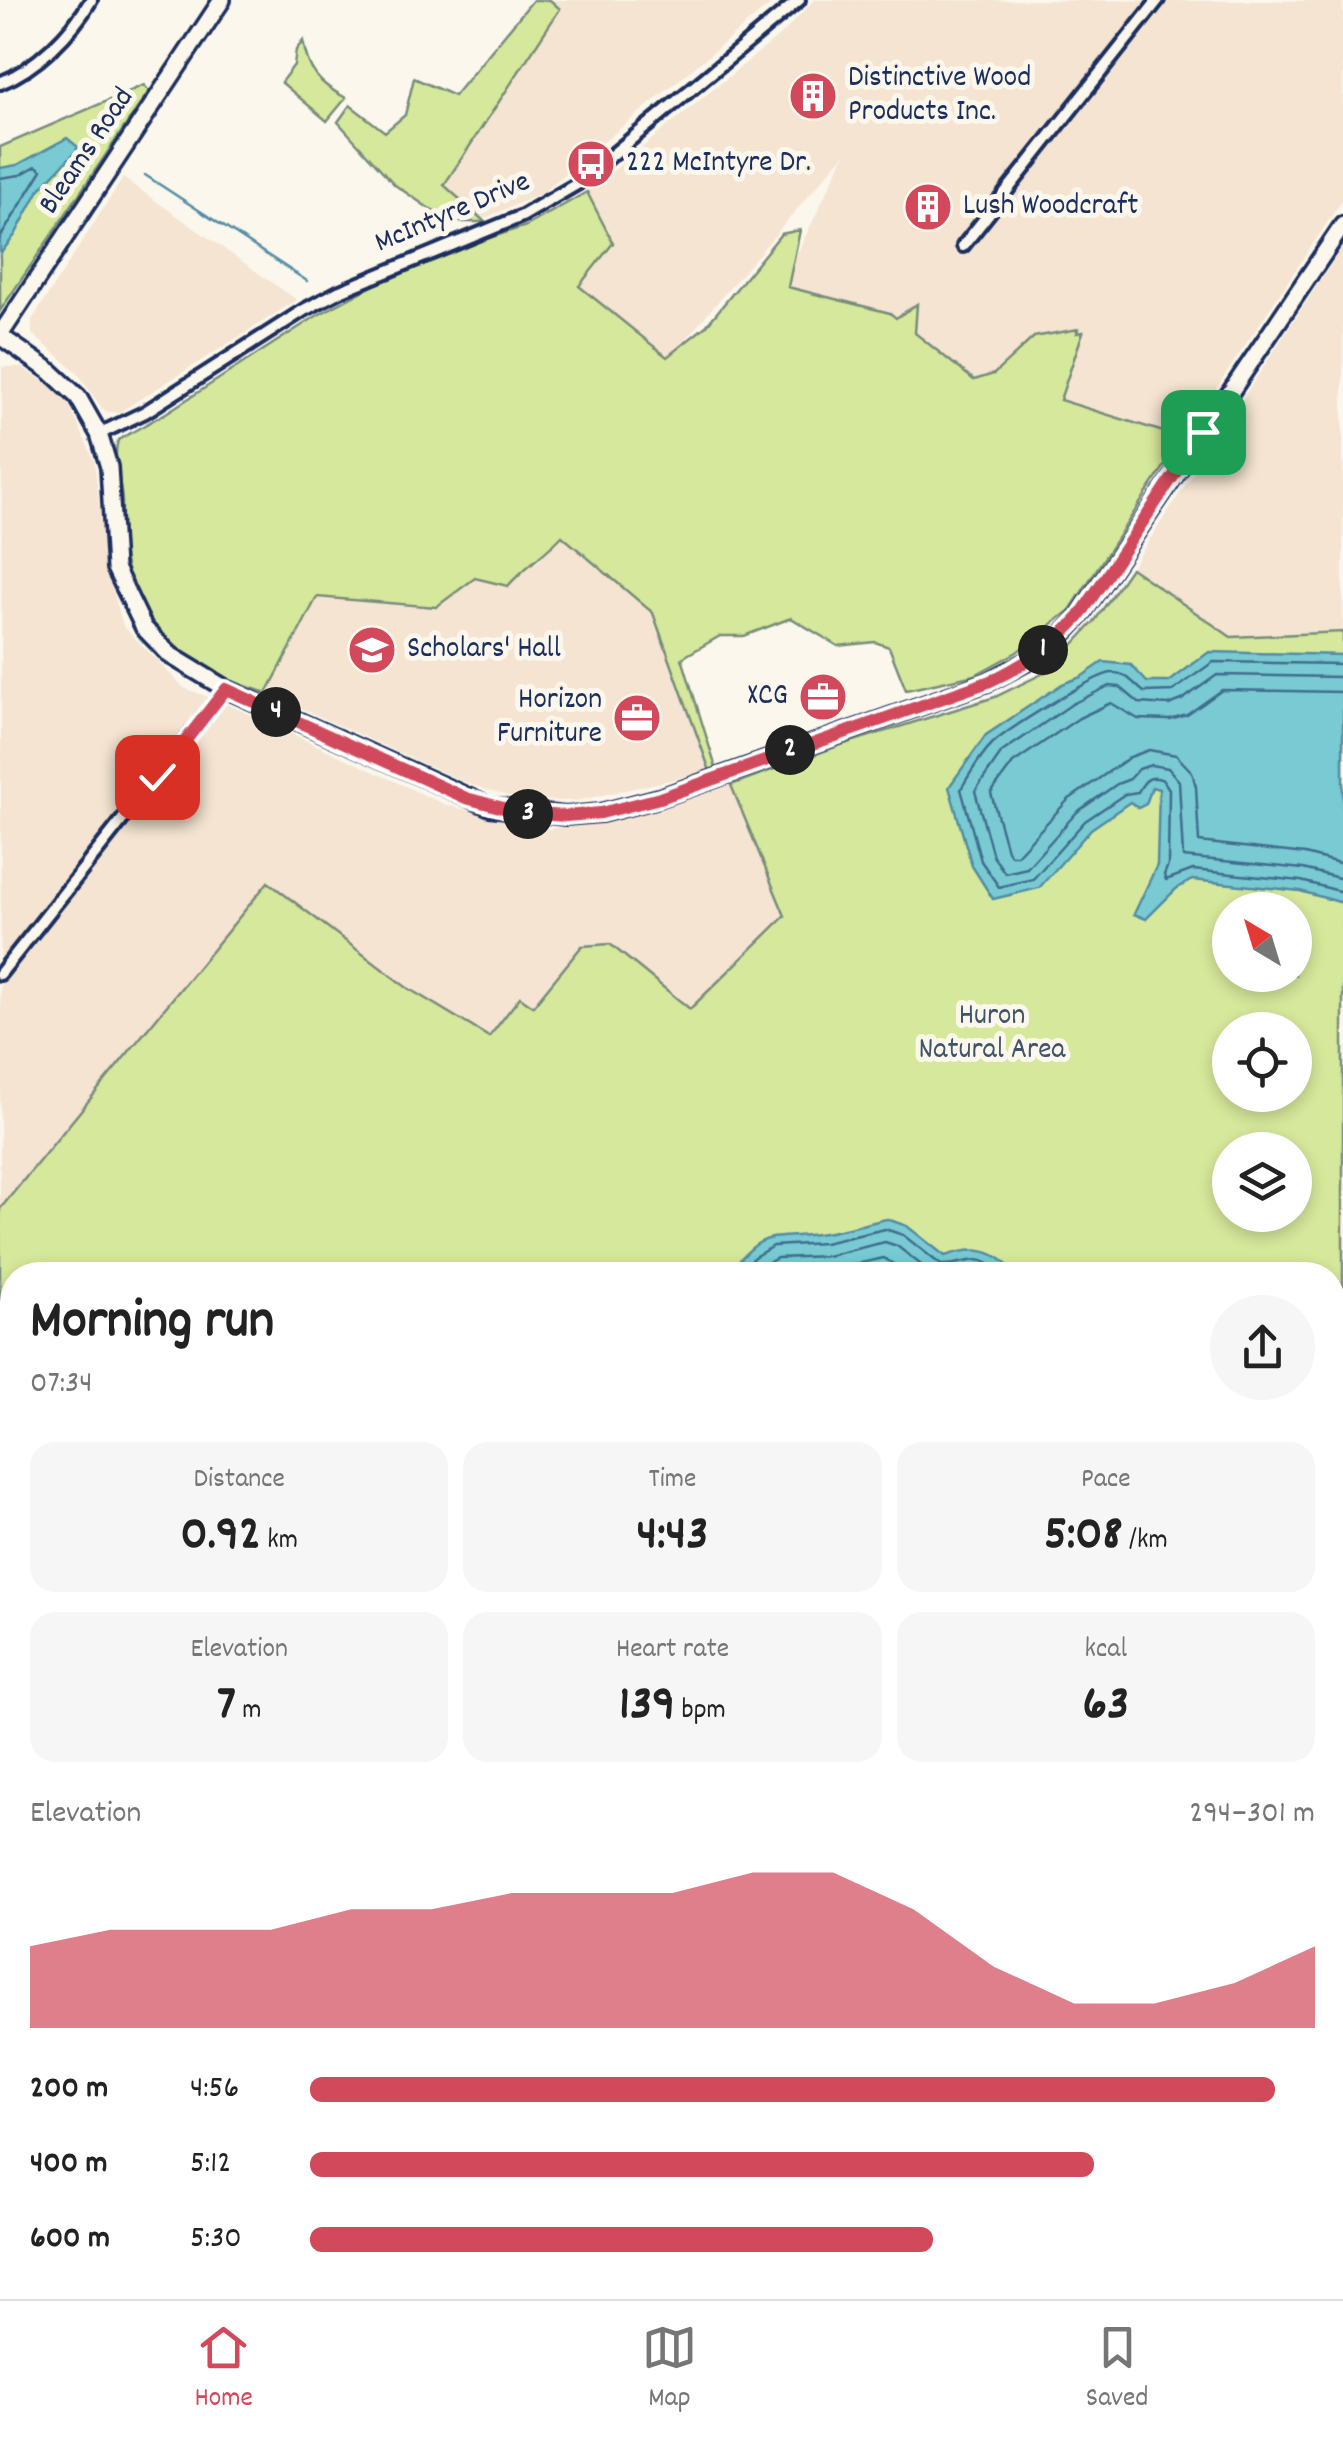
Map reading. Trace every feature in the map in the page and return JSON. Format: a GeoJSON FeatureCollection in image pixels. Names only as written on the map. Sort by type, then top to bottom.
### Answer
{"type":"FeatureCollection","features":[{"type":"Feature","properties":{"kind":"street"},"geometry":{"type":"LineString","coordinates":[[0,83],[42,56],[92,0]]}},
{"type":"Feature","properties":{"kind":"street","name":"Bleams Road"},"geometry":{"type":"LineString","coordinates":[[0,335],[222,0]]}},
{"type":"Feature","properties":{"kind":"street","name":"McIntyre Drive"},"geometry":{"type":"LineString","coordinates":[[99,434],[145,412],[328,297],[392,267],[522,216],[577,184],[799,0]]}},
{"type":"Feature","properties":{"kind":"street"},"geometry":{"type":"LineString","coordinates":[[964,246],[1158,0]]}},
{"type":"Feature","properties":{"kind":"street"},"geometry":{"type":"LineString","coordinates":[[0,335],[50,371],[78,398],[99,434],[110,468],[116,568],[144,628],[170,654],[226,689],[466,798],[522,813],[566,816],[601,813],[660,798],[988,682],[1060,638],[1079,617],[1343,226]]}},
{"type":"Feature","properties":{"kind":"street"},"geometry":{"type":"LineString","coordinates":[[0,974],[226,689]]}},
{"type":"Feature","properties":{"kind":"shaded area"},"geometry":{"type":"Polygon","coordinates":[[[551,0],[776,0],[542,193],[472,224],[423,180],[551,0]]]}},
{"type":"Feature","properties":{"kind":"shaded area"},"geometry":{"type":"Polygon","coordinates":[[[814,0],[1343,1],[1343,199],[1183,438],[1056,401],[1078,330],[981,389],[782,285],[846,152],[667,361],[578,286],[613,243],[587,192],[784,32],[814,0]]]}},
{"type":"Feature","properties":{"kind":"shaded area"},"geometry":{"type":"Polygon","coordinates":[[[123,178],[297,300],[118,413],[104,411],[76,371],[32,334],[32,320],[123,178]]]}},
{"type":"Feature","properties":{"kind":"shaded area"},"geometry":{"type":"Polygon","coordinates":[[[1343,246],[1343,632],[1231,637],[1131,568],[1343,246]]]}},
{"type":"Feature","properties":{"kind":"shaded area"},"geometry":{"type":"Polygon","coordinates":[[[2,367],[22,367],[65,396],[94,460],[107,568],[123,626],[184,688],[446,805],[549,829],[613,820],[731,785],[786,916],[690,1010],[610,945],[533,1007],[520,997],[489,1038],[406,987],[268,883],[0,1209],[2,367]]]}},
{"type":"Feature","properties":{"kind":"shaded area"},"geometry":{"type":"Polygon","coordinates":[[[562,536],[653,613],[710,771],[576,801],[522,800],[471,785],[267,693],[317,597],[435,607],[475,578],[508,586],[524,567],[536,563],[562,536]]]}},
{"type":"Feature","properties":{"kind":"green space"},"geometry":{"type":"Polygon","coordinates":[[[533,0],[550,0],[560,9],[444,185],[485,222],[449,222],[395,185],[338,122],[350,105],[385,132],[405,115],[414,78],[454,96],[533,0]]]}},
{"type":"Feature","properties":{"kind":"green space"},"geometry":{"type":"Polygon","coordinates":[[[303,41],[316,76],[346,98],[327,121],[281,82],[294,65],[296,50],[303,41]]]}},
{"type":"Feature","properties":{"kind":"green space"},"geometry":{"type":"Polygon","coordinates":[[[144,85],[149,91],[0,311],[0,147],[144,85]]]}},
{"type":"Feature","properties":{"kind":"green space"},"geometry":{"type":"Polygon","coordinates":[[[587,192],[613,243],[579,286],[667,357],[706,326],[781,234],[800,230],[788,287],[890,313],[896,318],[917,304],[915,333],[974,380],[994,374],[1034,337],[1078,329],[1077,333],[1083,332],[1060,400],[1183,438],[1070,610],[1017,652],[975,675],[906,690],[889,647],[875,642],[838,646],[791,618],[744,636],[720,636],[682,658],[716,768],[710,771],[653,613],[562,536],[508,586],[475,578],[436,607],[317,597],[267,693],[218,674],[175,646],[142,606],[131,583],[122,542],[118,440],[318,315],[380,282],[465,246],[526,226],[587,192]]]}},
{"type":"Feature","properties":{"kind":"green space","name":"Huron Natural Area"},"geometry":{"type":"Polygon","coordinates":[[[1131,568],[1231,637],[1343,632],[1343,1262],[0,1262],[0,1209],[268,882],[406,987],[489,1037],[520,997],[533,1006],[582,946],[610,944],[690,1009],[785,916],[731,785],[838,746],[995,697],[1050,670],[1094,622],[1131,568]]]}},
{"type":"Feature","properties":{"kind":"water"},"geometry":{"type":"Polygon","coordinates":[[[67,138],[78,147],[76,151],[39,190],[0,254],[0,168],[17,165],[67,138]]]}},
{"type":"Feature","properties":{"kind":"water"},"geometry":{"type":"Polygon","coordinates":[[[1209,652],[1343,655],[1343,903],[1312,892],[1192,880],[1176,889],[1146,919],[1134,914],[1157,865],[1159,789],[1152,787],[1146,804],[1138,808],[1130,802],[1091,829],[1039,888],[993,899],[972,866],[949,787],[986,735],[1062,684],[1103,662],[1131,665],[1147,682],[1169,682],[1209,652]]]}},
{"type":"Feature","properties":{"kind":"water"},"geometry":{"type":"Polygon","coordinates":[[[887,1219],[907,1226],[945,1256],[975,1250],[993,1254],[1004,1262],[738,1262],[760,1242],[887,1219]]]}},
{"type":"Feature","properties":{"kind":"waterway"},"geometry":{"type":"LineString","coordinates":[[145,175],[307,281]]}},
{"type":"Feature","properties":{"kind":"place","name":"Distinctive Wood Products Inc."},"geometry":{"type":"Point","coordinates":[813,96]}},
{"type":"Feature","properties":{"kind":"place","name":"222 McIntyre Dr."},"geometry":{"type":"Point","coordinates":[591,164]}},
{"type":"Feature","properties":{"kind":"place","name":"Lush Woodcraft"},"geometry":{"type":"Point","coordinates":[928,207]}},
{"type":"Feature","properties":{"kind":"place","name":"Scholars' Hall"},"geometry":{"type":"Point","coordinates":[372,650]}},
{"type":"Feature","properties":{"kind":"place","name":"XCG"},"geometry":{"type":"Point","coordinates":[823,697]}},
{"type":"Feature","properties":{"kind":"place","name":"Horizon Furniture"},"geometry":{"type":"Point","coordinates":[637,718]}},
{"type":"Feature","properties":{"kind":"route"},"geometry":{"type":"LineString","coordinates":[[157,777],[226,689],[490,807],[566,816],[601,813],[660,798],[988,682],[1032,658],[1060,638],[1079,617],[1203,432]]}}]}
